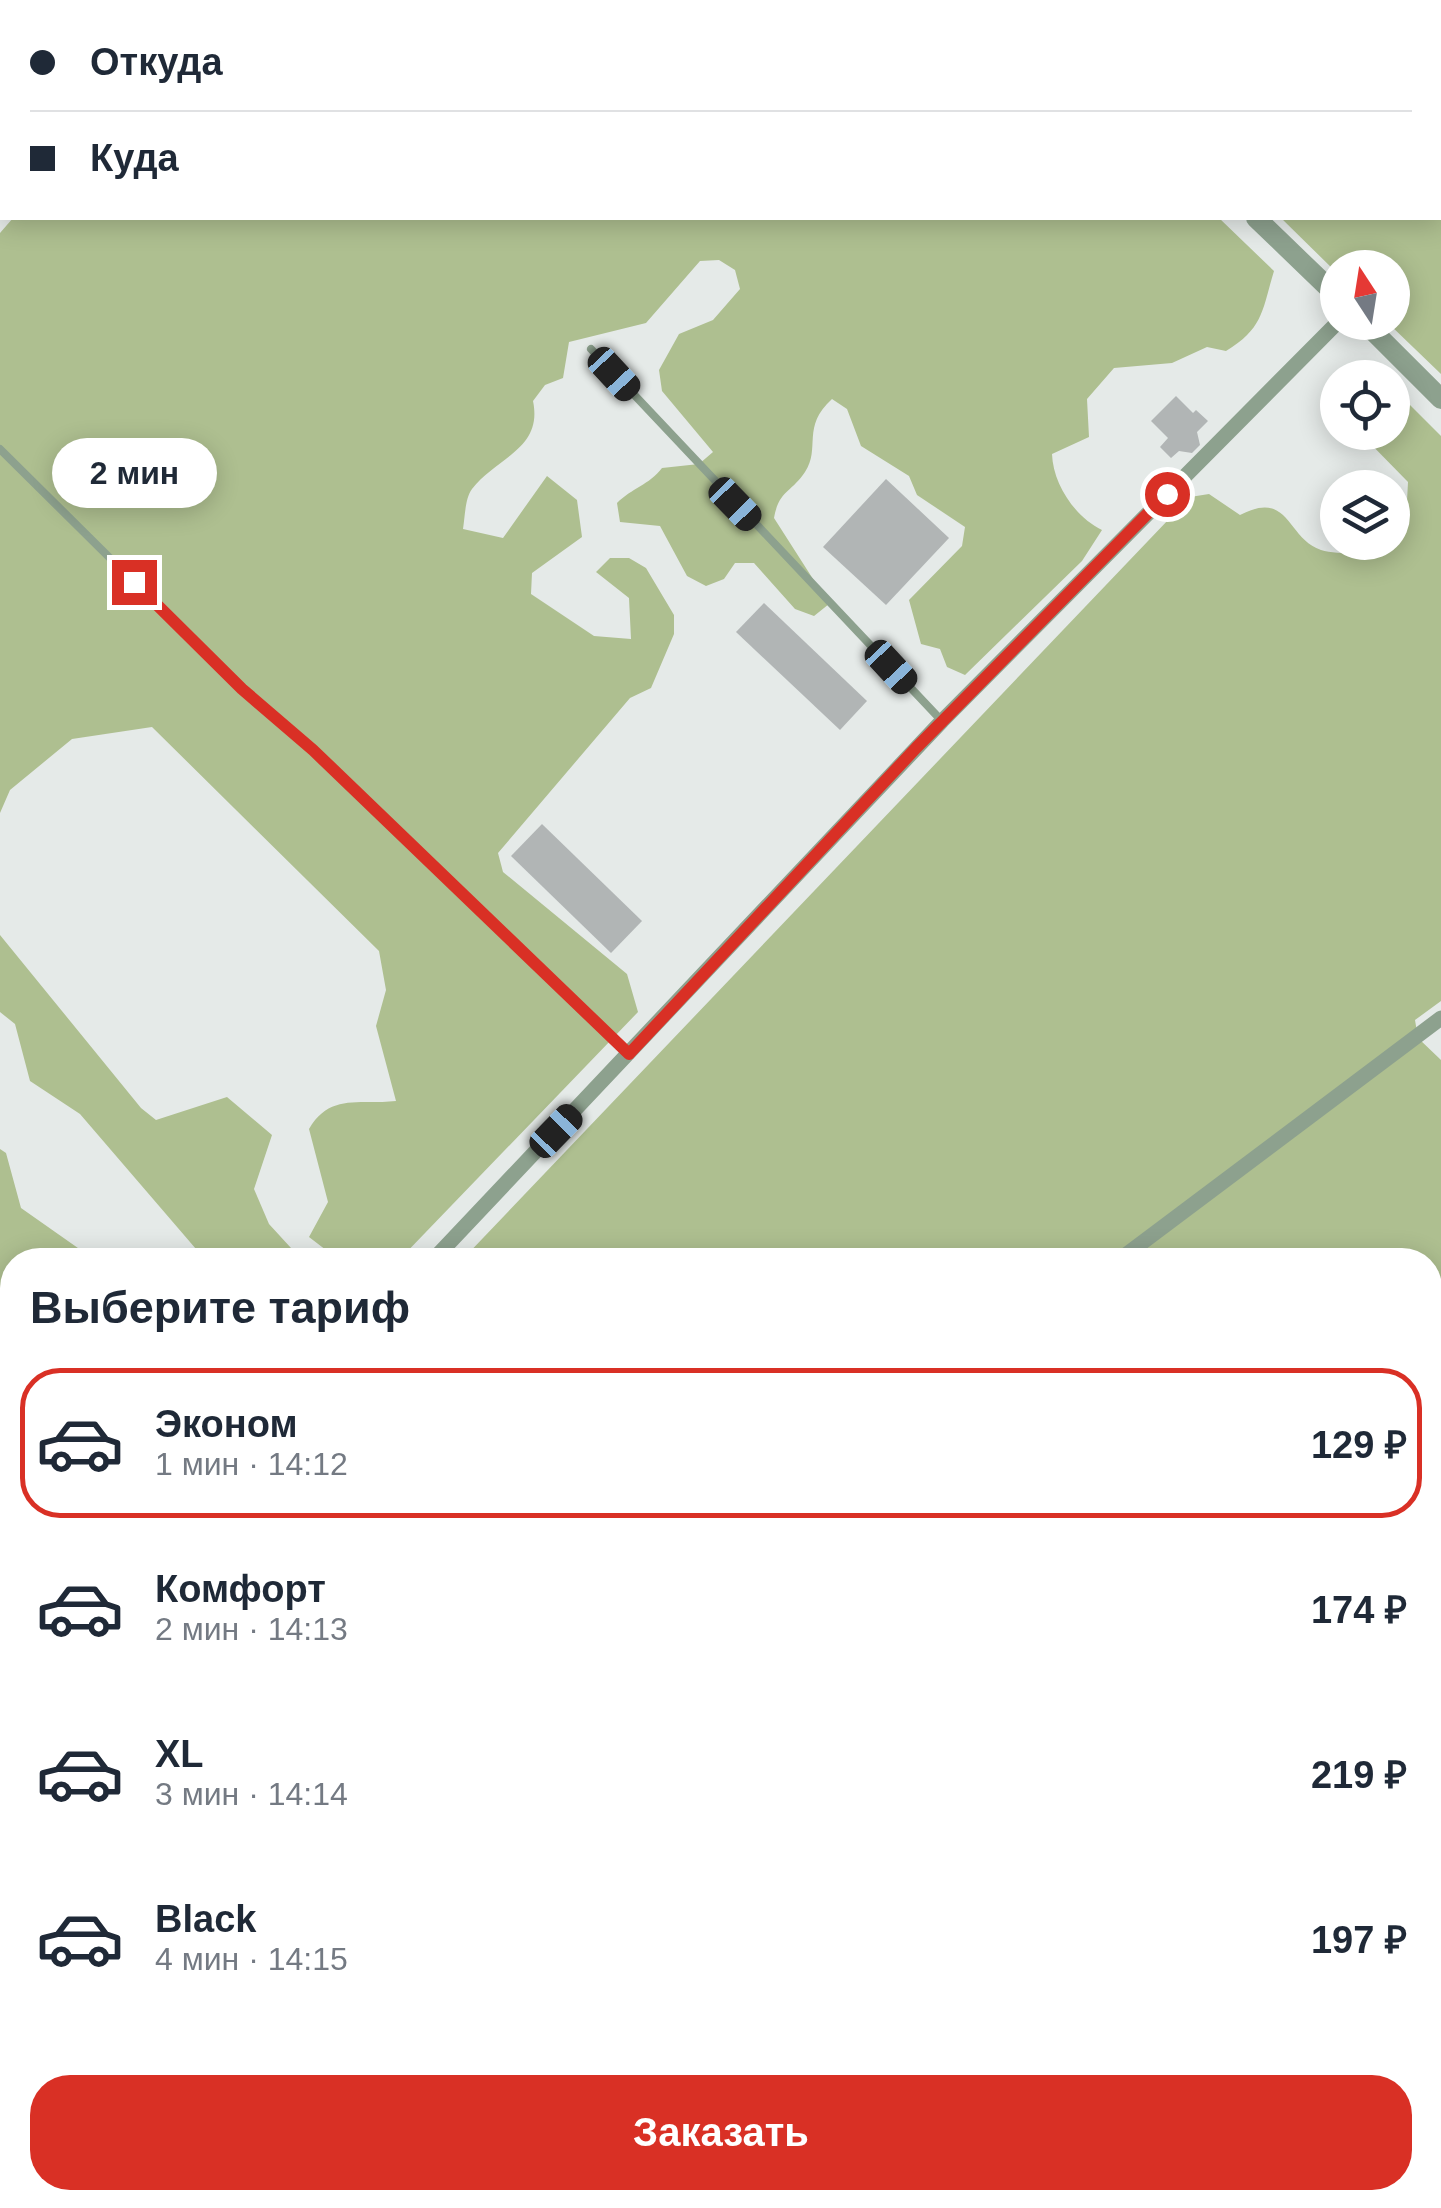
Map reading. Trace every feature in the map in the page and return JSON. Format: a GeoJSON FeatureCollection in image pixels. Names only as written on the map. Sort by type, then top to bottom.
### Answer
{"type":"FeatureCollection","features":[{"type":"Feature","properties":{"kind":"street"},"geometry":{"type":"LineString","coordinates":[[1258,220],[1320,280]]}},
{"type":"Feature","properties":{"kind":"street"},"geometry":{"type":"LineString","coordinates":[[444,1248],[942,721],[1320,340]]}},
{"type":"Feature","properties":{"kind":"street"},"geometry":{"type":"LineString","coordinates":[[1382,340],[1441,400]]}},
{"type":"Feature","properties":{"kind":"street"},"geometry":{"type":"LineString","coordinates":[[1135,1248],[1440,1020]]}},
{"type":"Feature","properties":{"kind":"lane"},"geometry":{"type":"LineString","coordinates":[[591,349],[942,721]]}},
{"type":"Feature","properties":{"kind":"lane"},"geometry":{"type":"LineString","coordinates":[[0,448],[242,689],[313,750],[629,1054]]}},
{"type":"Feature","properties":{"kind":"green space"},"geometry":{"type":"Polygon","coordinates":[[[11,220],[1221,220],[1274,271],[1260,317],[1238,343],[1226,351],[1207,347],[1172,363],[1114,368],[1087,399],[1089,437],[1052,454],[1053,465],[1067,498],[1083,517],[1102,530],[1082,561],[965,675],[947,667],[940,649],[921,644],[909,600],[962,546],[965,527],[917,495],[909,476],[861,446],[847,409],[832,399],[817,419],[805,472],[782,497],[774,518],[829,604],[814,616],[795,609],[754,563],[735,563],[724,579],[706,586],[687,576],[660,526],[620,522],[617,503],[662,468],[699,464],[713,452],[662,391],[659,370],[679,334],[713,320],[740,289],[735,270],[719,260],[700,261],[646,323],[569,342],[563,378],[545,385],[533,401],[534,417],[525,442],[472,489],[463,529],[503,538],[547,476],[577,500],[582,537],[532,573],[531,594],[594,636],[631,639],[629,598],[596,572],[610,558],[629,558],[646,568],[674,615],[674,634],[651,688],[630,698],[498,853],[503,872],[627,974],[638,1012],[411,1248],[323,1248],[309,1237],[328,1202],[309,1129],[336,1105],[396,1101],[376,1026],[386,990],[379,951],[152,727],[72,739],[10,790],[0,813],[0,233],[11,220]]]}},
{"type":"Feature","properties":{"kind":"green space"},"geometry":{"type":"Polygon","coordinates":[[[1283,220],[1441,220],[1441,374],[1406,340],[1410,340],[1410,250],[1320,250],[1320,256],[1283,220]]]}},
{"type":"Feature","properties":{"kind":"green space"},"geometry":{"type":"Polygon","coordinates":[[[1410,405],[1441,436],[1441,1001],[1415,1020],[1418,1038],[1441,1060],[1441,1248],[473,1248],[1190,497],[1209,494],[1240,515],[1256,509],[1278,511],[1301,536],[1320,549],[1320,560],[1410,560],[1410,470],[1396,470],[1377,450],[1410,450],[1410,405]]]}},
{"type":"Feature","properties":{"kind":"green space"},"geometry":{"type":"Polygon","coordinates":[[[0,935],[141,1108],[156,1120],[227,1097],[272,1135],[254,1189],[269,1224],[291,1248],[195,1248],[80,1114],[30,1081],[15,1024],[0,1012],[0,935]]]}},
{"type":"Feature","properties":{"kind":"green space"},"geometry":{"type":"Polygon","coordinates":[[[0,1149],[6,1153],[21,1208],[78,1248],[0,1248],[0,1149]]]}},
{"type":"Feature","properties":{"kind":"building"},"geometry":{"type":"Polygon","coordinates":[[[1176,396],[1208,421],[1197,432],[1200,445],[1192,453],[1179,451],[1171,458],[1160,447],[1168,438],[1151,421],[1176,396]]]}},
{"type":"Feature","properties":{"kind":"building"},"geometry":{"type":"Polygon","coordinates":[[[886,479],[949,538],[886,605],[823,547],[886,479]]]}},
{"type":"Feature","properties":{"kind":"building"},"geometry":{"type":"Polygon","coordinates":[[[764,603],[867,701],[840,730],[736,632],[764,603]]]}},
{"type":"Feature","properties":{"kind":"building"},"geometry":{"type":"Polygon","coordinates":[[[542,824],[642,921],[611,953],[511,856],[542,824]]]}},
{"type":"Feature","properties":{"kind":"route"},"geometry":{"type":"LineString","coordinates":[[134,582],[629,1054],[916,748],[1167,494]]}}]}
